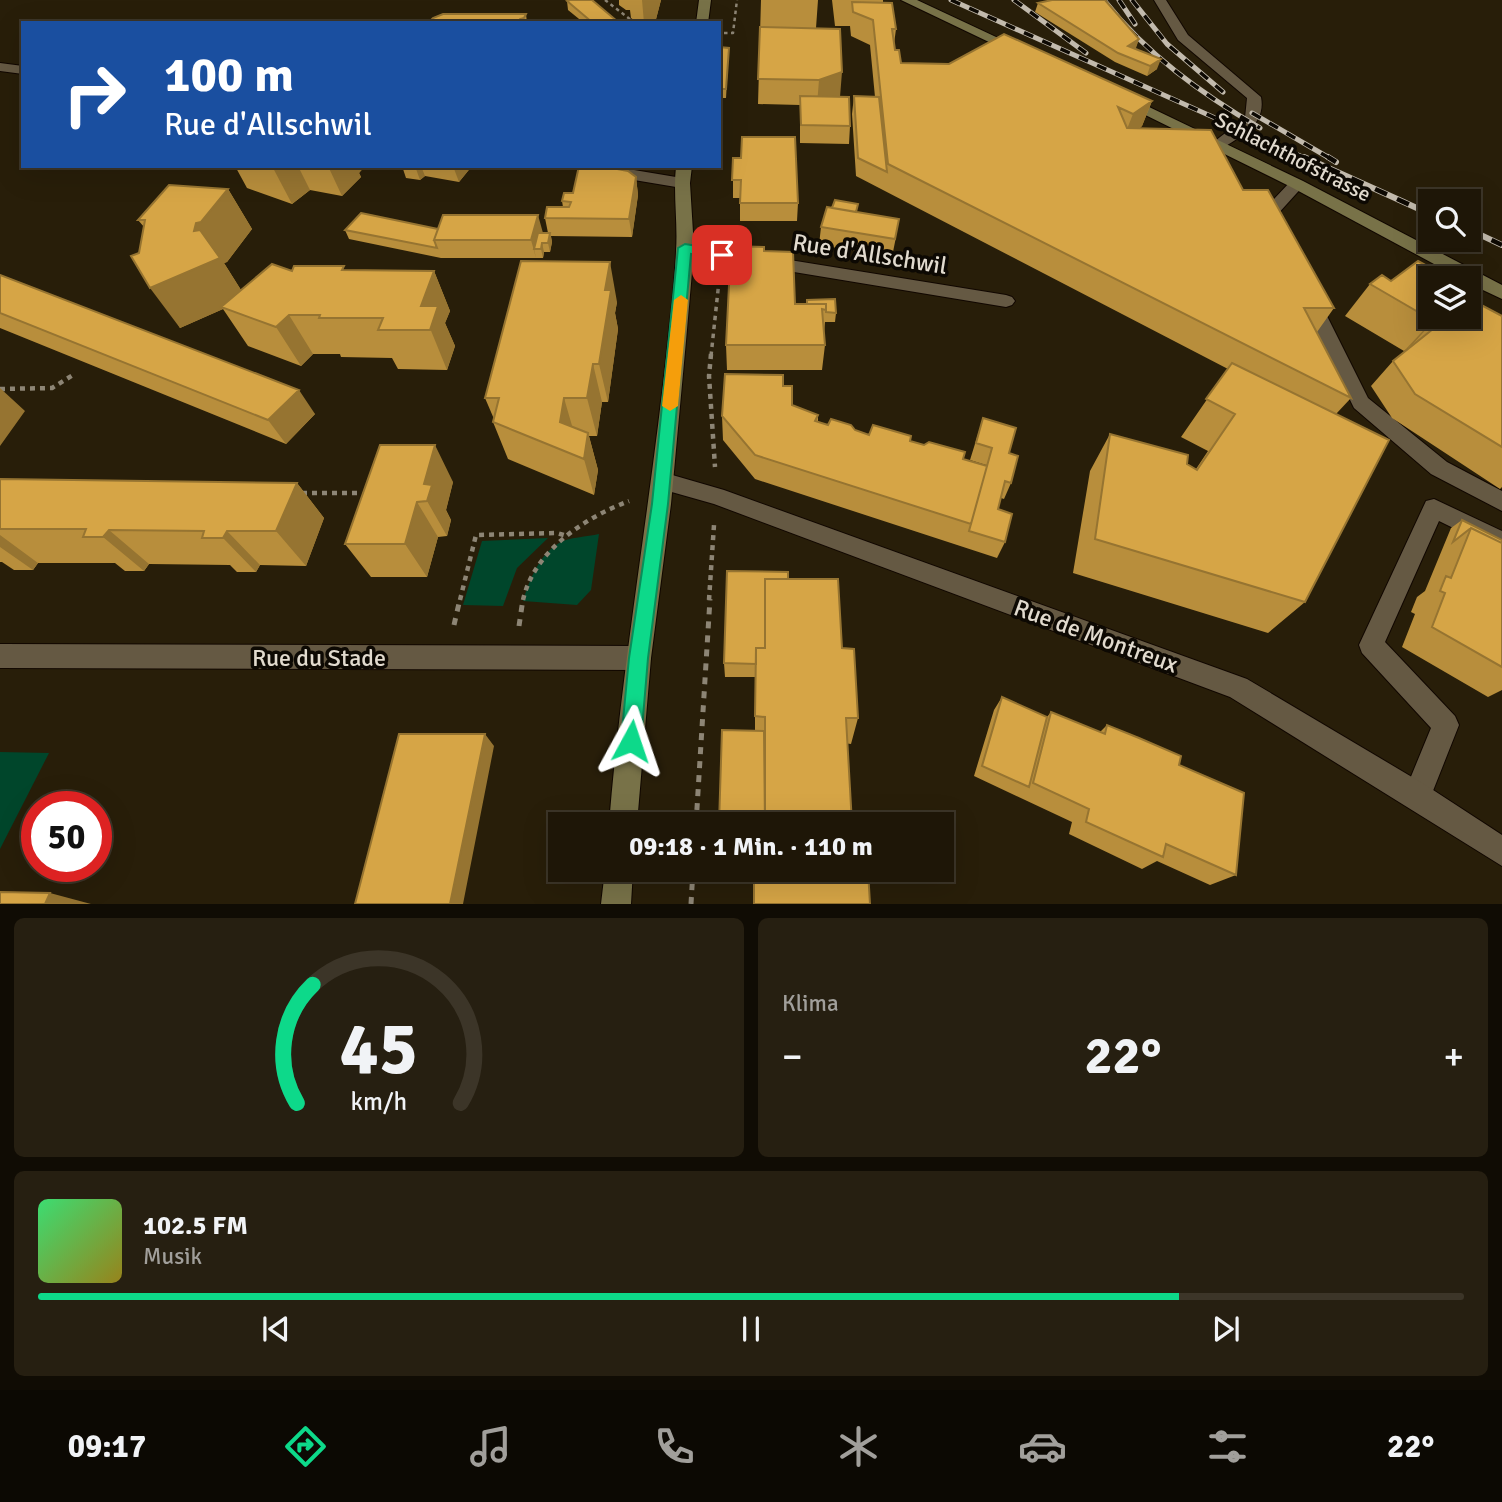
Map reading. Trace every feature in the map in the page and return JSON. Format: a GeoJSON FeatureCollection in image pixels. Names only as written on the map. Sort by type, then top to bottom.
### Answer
{"type":"FeatureCollection","features":[{"type":"Feature","properties":{"kind":"main road"},"geometry":{"type":"LineString","coordinates":[[702,21],[705,0]]}},
{"type":"Feature","properties":{"kind":"main road"},"geometry":{"type":"LineString","coordinates":[[907,0],[1028,55]]}},
{"type":"Feature","properties":{"kind":"main road","name":"Schlachthofstrasse"},"geometry":{"type":"LineString","coordinates":[[1113,94],[1219,144],[1502,293]]}},
{"type":"Feature","properties":{"kind":"main road"},"geometry":{"type":"LineString","coordinates":[[625,812],[639,658],[661,493],[685,248],[683,175]]}},
{"type":"Feature","properties":{"kind":"main road"},"geometry":{"type":"LineString","coordinates":[[616,904],[618,882]]}},
{"type":"Feature","properties":{"kind":"street"},"geometry":{"type":"LineString","coordinates":[[1160,0],[1183,37],[1254,97],[1257,107],[1253,118],[1219,144]]}},
{"type":"Feature","properties":{"kind":"street"},"geometry":{"type":"LineString","coordinates":[[0,67],[21,69]]}},
{"type":"Feature","properties":{"kind":"street"},"geometry":{"type":"LineString","coordinates":[[603,168],[683,175]]}},
{"type":"Feature","properties":{"kind":"street"},"geometry":{"type":"LineString","coordinates":[[1279,239],[1267,215],[1297,184]]}},
{"type":"Feature","properties":{"kind":"street","name":"Rue d'Allschwil"},"geometry":{"type":"LineString","coordinates":[[685,248],[1006,301]]}},
{"type":"Feature","properties":{"kind":"street"},"geometry":{"type":"LineString","coordinates":[[1304,288],[1360,396],[1361,403],[1439,468],[1502,502]]}},
{"type":"Feature","properties":{"kind":"street","name":"Rue de Montreux"},"geometry":{"type":"LineString","coordinates":[[661,493],[716,496],[1238,688],[1417,796],[1502,852]]}},
{"type":"Feature","properties":{"kind":"street"},"geometry":{"type":"LineString","coordinates":[[1417,796],[1446,725],[1371,645],[1434,508],[1502,542]]}},
{"type":"Feature","properties":{"kind":"street","name":"Rue du Stade"},"geometry":{"type":"LineString","coordinates":[[0,656],[513,660],[639,658]]}},
{"type":"Feature","properties":{"kind":"path"},"geometry":{"type":"LineString","coordinates":[[606,0],[632,21]]}},
{"type":"Feature","properties":{"kind":"path"},"geometry":{"type":"LineString","coordinates":[[721,33],[733,33],[737,0]]}},
{"type":"Feature","properties":{"kind":"path"},"geometry":{"type":"LineString","coordinates":[[697,812],[716,496],[709,376],[722,255]]}},
{"type":"Feature","properties":{"kind":"path"},"geometry":{"type":"LineString","coordinates":[[0,389],[52,388],[72,374]]}},
{"type":"Feature","properties":{"kind":"path"},"geometry":{"type":"LineString","coordinates":[[290,493],[359,494]]}},
{"type":"Feature","properties":{"kind":"path"},"geometry":{"type":"LineString","coordinates":[[513,660],[523,600],[530,579],[543,559],[568,537],[618,505],[661,493]]}},
{"type":"Feature","properties":{"kind":"path"},"geometry":{"type":"LineString","coordinates":[[445,659],[476,535],[557,533],[568,537]]}},
{"type":"Feature","properties":{"kind":"path"},"geometry":{"type":"LineString","coordinates":[[691,904],[692,882]]}},
{"type":"Feature","properties":{"kind":"green space"},"geometry":{"type":"Polygon","coordinates":[[[599,534],[591,590],[577,605],[523,601],[536,568],[552,548],[568,539],[599,534]]]}},
{"type":"Feature","properties":{"kind":"green space"},"geometry":{"type":"Polygon","coordinates":[[[548,538],[517,568],[503,606],[463,605],[482,541],[548,538]]]}},
{"type":"Feature","properties":{"kind":"green space"},"geometry":{"type":"Polygon","coordinates":[[[0,752],[49,753],[30,791],[21,791],[21,808],[0,849],[0,752]]]}},
{"type":"Feature","properties":{"kind":"building"},"geometry":{"type":"Polygon","coordinates":[[[592,0],[617,21],[591,21],[567,1],[592,0]]]}},
{"type":"Feature","properties":{"kind":"building"},"geometry":{"type":"Polygon","coordinates":[[[1052,0],[1105,0],[1139,39],[1128,46],[1161,59],[1150,66],[1118,53],[1038,3],[1052,0]]]}},
{"type":"Feature","properties":{"kind":"building"},"geometry":{"type":"Polygon","coordinates":[[[852,2],[892,3],[896,29],[892,29],[895,50],[899,50],[901,63],[949,64],[1004,34],[1152,101],[1133,114],[1118,107],[1127,128],[1211,130],[1243,190],[1268,190],[1334,308],[1304,308],[1351,398],[888,164],[873,20],[853,12],[852,2]]]}},
{"type":"Feature","properties":{"kind":"building"},"geometry":{"type":"Polygon","coordinates":[[[443,14],[526,14],[519,21],[430,21],[443,14]]]}},
{"type":"Feature","properties":{"kind":"building"},"geometry":{"type":"Polygon","coordinates":[[[760,27],[840,29],[842,72],[819,80],[758,79],[760,27]]]}},
{"type":"Feature","properties":{"kind":"building"},"geometry":{"type":"Polygon","coordinates":[[[721,47],[729,48],[726,89],[721,89],[721,47]]]}},
{"type":"Feature","properties":{"kind":"building"},"geometry":{"type":"Polygon","coordinates":[[[800,96],[849,97],[850,126],[801,125],[800,96]]]}},
{"type":"Feature","properties":{"kind":"building"},"geometry":{"type":"Polygon","coordinates":[[[854,96],[879,97],[887,172],[858,158],[854,96]]]}},
{"type":"Feature","properties":{"kind":"building"},"geometry":{"type":"Polygon","coordinates":[[[742,137],[795,137],[798,203],[740,203],[741,180],[732,180],[733,158],[741,158],[742,137]]]}},
{"type":"Feature","properties":{"kind":"building"},"geometry":{"type":"Polygon","coordinates":[[[579,168],[612,168],[628,171],[636,177],[629,219],[545,218],[547,207],[569,207],[571,202],[562,201],[564,193],[573,193],[579,168]]]}},
{"type":"Feature","properties":{"kind":"building"},"geometry":{"type":"Polygon","coordinates":[[[169,185],[228,189],[201,222],[196,223],[194,231],[200,230],[220,258],[150,288],[131,256],[139,253],[145,220],[138,220],[169,185]]]}},
{"type":"Feature","properties":{"kind":"building"},"geometry":{"type":"Polygon","coordinates":[[[835,200],[858,204],[856,212],[832,208],[835,200]]]}},
{"type":"Feature","properties":{"kind":"building"},"geometry":{"type":"Polygon","coordinates":[[[827,207],[899,219],[895,239],[821,227],[827,207]]]}},
{"type":"Feature","properties":{"kind":"building"},"geometry":{"type":"Polygon","coordinates":[[[361,213],[438,229],[434,240],[437,248],[345,230],[361,213]]]}},
{"type":"Feature","properties":{"kind":"building"},"geometry":{"type":"Polygon","coordinates":[[[443,215],[538,215],[531,240],[434,240],[443,215]]]}},
{"type":"Feature","properties":{"kind":"building"},"geometry":{"type":"Polygon","coordinates":[[[538,233],[550,233],[548,243],[542,243],[541,249],[534,249],[538,233]]]}},
{"type":"Feature","properties":{"kind":"building"},"geometry":{"type":"Polygon","coordinates":[[[731,246],[764,247],[764,251],[793,252],[795,304],[826,304],[826,310],[822,309],[825,345],[726,345],[731,246]]]}},
{"type":"Feature","properties":{"kind":"building"},"geometry":{"type":"Polygon","coordinates":[[[521,261],[610,262],[605,290],[611,290],[599,364],[593,364],[587,398],[564,398],[560,422],[588,433],[584,459],[493,422],[499,398],[485,398],[521,261]]]}},
{"type":"Feature","properties":{"kind":"building"},"geometry":{"type":"Polygon","coordinates":[[[1418,261],[1427,266],[1418,266],[1418,312],[1370,284],[1382,275],[1391,281],[1418,261]]]}},
{"type":"Feature","properties":{"kind":"building"},"geometry":{"type":"Polygon","coordinates":[[[272,264],[292,271],[294,266],[344,266],[342,270],[434,271],[421,306],[438,306],[430,330],[378,330],[383,318],[319,318],[320,315],[289,315],[276,327],[221,307],[272,264]]]}},
{"type":"Feature","properties":{"kind":"building"},"geometry":{"type":"Polygon","coordinates":[[[0,275],[299,390],[268,420],[0,313],[0,275]]]}},
{"type":"Feature","properties":{"kind":"building"},"geometry":{"type":"Polygon","coordinates":[[[835,299],[836,313],[826,312],[826,304],[807,304],[807,300],[835,299]]]}},
{"type":"Feature","properties":{"kind":"building"},"geometry":{"type":"Polygon","coordinates":[[[1481,305],[1502,316],[1502,447],[1415,394],[1393,361],[1433,329],[1481,329],[1481,305]]]}},
{"type":"Feature","properties":{"kind":"building"},"geometry":{"type":"Polygon","coordinates":[[[1232,363],[1389,440],[1305,602],[1095,539],[1110,434],[1188,455],[1187,464],[1197,470],[1235,414],[1206,399],[1232,363]]]}},
{"type":"Feature","properties":{"kind":"building"},"geometry":{"type":"Polygon","coordinates":[[[725,374],[783,375],[783,386],[792,386],[792,405],[818,415],[815,421],[828,425],[831,419],[851,425],[855,430],[869,435],[873,425],[911,436],[910,441],[924,445],[929,442],[965,452],[963,459],[987,466],[971,524],[755,455],[722,416],[725,374]]]}},
{"type":"Feature","properties":{"kind":"building"},"geometry":{"type":"Polygon","coordinates":[[[983,418],[1016,428],[1009,453],[1018,456],[1011,483],[1005,481],[998,509],[1012,514],[1005,542],[969,531],[992,448],[976,443],[983,418]]]}},
{"type":"Feature","properties":{"kind":"building"},"geometry":{"type":"Polygon","coordinates":[[[380,445],[435,445],[424,484],[432,485],[427,501],[417,502],[405,544],[345,544],[380,445]]]}},
{"type":"Feature","properties":{"kind":"building"},"geometry":{"type":"Polygon","coordinates":[[[0,479],[297,483],[276,531],[227,531],[223,538],[202,538],[204,531],[109,530],[103,537],[83,537],[86,529],[0,529],[0,479]]]}},
{"type":"Feature","properties":{"kind":"building"},"geometry":{"type":"Polygon","coordinates":[[[1462,520],[1502,540],[1502,543],[1471,528],[1453,542],[1462,520]]]}},
{"type":"Feature","properties":{"kind":"building"},"geometry":{"type":"Polygon","coordinates":[[[1471,528],[1502,543],[1502,667],[1432,627],[1445,593],[1440,591],[1446,576],[1451,578],[1471,528]]]}},
{"type":"Feature","properties":{"kind":"building"},"geometry":{"type":"Polygon","coordinates":[[[727,571],[788,572],[788,579],[765,579],[765,648],[756,648],[756,664],[724,663],[727,571]]]}},
{"type":"Feature","properties":{"kind":"building"},"geometry":{"type":"Polygon","coordinates":[[[765,579],[838,579],[842,648],[854,649],[858,718],[846,718],[851,812],[765,812],[765,717],[755,716],[756,648],[765,648],[765,579]]]}},
{"type":"Feature","properties":{"kind":"building"},"geometry":{"type":"Polygon","coordinates":[[[1002,697],[1047,717],[1029,787],[982,766],[1002,697]]]}},
{"type":"Feature","properties":{"kind":"building"},"geometry":{"type":"Polygon","coordinates":[[[1051,712],[1105,734],[1107,725],[1139,738],[1181,756],[1179,765],[1244,793],[1236,875],[1166,844],[1163,857],[1086,822],[1089,809],[1033,783],[1051,712]]]}},
{"type":"Feature","properties":{"kind":"building"},"geometry":{"type":"Polygon","coordinates":[[[722,730],[764,731],[765,812],[719,812],[722,730]]]}},
{"type":"Feature","properties":{"kind":"building"},"geometry":{"type":"Polygon","coordinates":[[[399,734],[485,734],[450,904],[355,904],[399,734]]]}},
{"type":"Feature","properties":{"kind":"building"},"geometry":{"type":"Polygon","coordinates":[[[754,882],[869,882],[870,904],[754,904],[754,882]]]}},
{"type":"Feature","properties":{"kind":"building"},"geometry":{"type":"Polygon","coordinates":[[[0,892],[50,893],[45,904],[0,904],[0,892]]]}},
{"type":"Feature","properties":{"kind":"railway"},"geometry":{"type":"LineString","coordinates":[[951,0],[1307,159]]}},
{"type":"Feature","properties":{"kind":"railway"},"geometry":{"type":"LineString","coordinates":[[1014,0],[1086,53]]}},
{"type":"Feature","properties":{"kind":"railway"},"geometry":{"type":"LineString","coordinates":[[1104,0],[1120,20],[1176,72],[1260,128]]}},
{"type":"Feature","properties":{"kind":"railway"},"geometry":{"type":"LineString","coordinates":[[1119,0],[1135,24]]}},
{"type":"Feature","properties":{"kind":"railway"},"geometry":{"type":"LineString","coordinates":[[1132,0],[1167,44],[1223,92]]}},
{"type":"Feature","properties":{"kind":"railway"},"geometry":{"type":"LineString","coordinates":[[1252,113],[1331,159]]}},
{"type":"Feature","properties":{"kind":"railway"},"geometry":{"type":"LineString","coordinates":[[1304,157],[1406,203]]}},
{"type":"Feature","properties":{"kind":"railway"},"geometry":{"type":"LineString","coordinates":[[1328,157],[1336,162]]}},
{"type":"Feature","properties":{"kind":"railway"},"geometry":{"type":"LineString","coordinates":[[1397,199],[1418,209]]}},
{"type":"Feature","properties":{"kind":"railway"},"geometry":{"type":"LineString","coordinates":[[1481,235],[1502,245]]}},
{"type":"Feature","properties":{"kind":"slow traffic"},"geometry":{"type":"LineString","coordinates":[[670,406],[681,300]]}},
{"type":"Feature","properties":{"kind":"route"},"geometry":{"type":"LineString","coordinates":[[631,741],[639,658],[660,504],[685,248],[722,255]]}}]}
